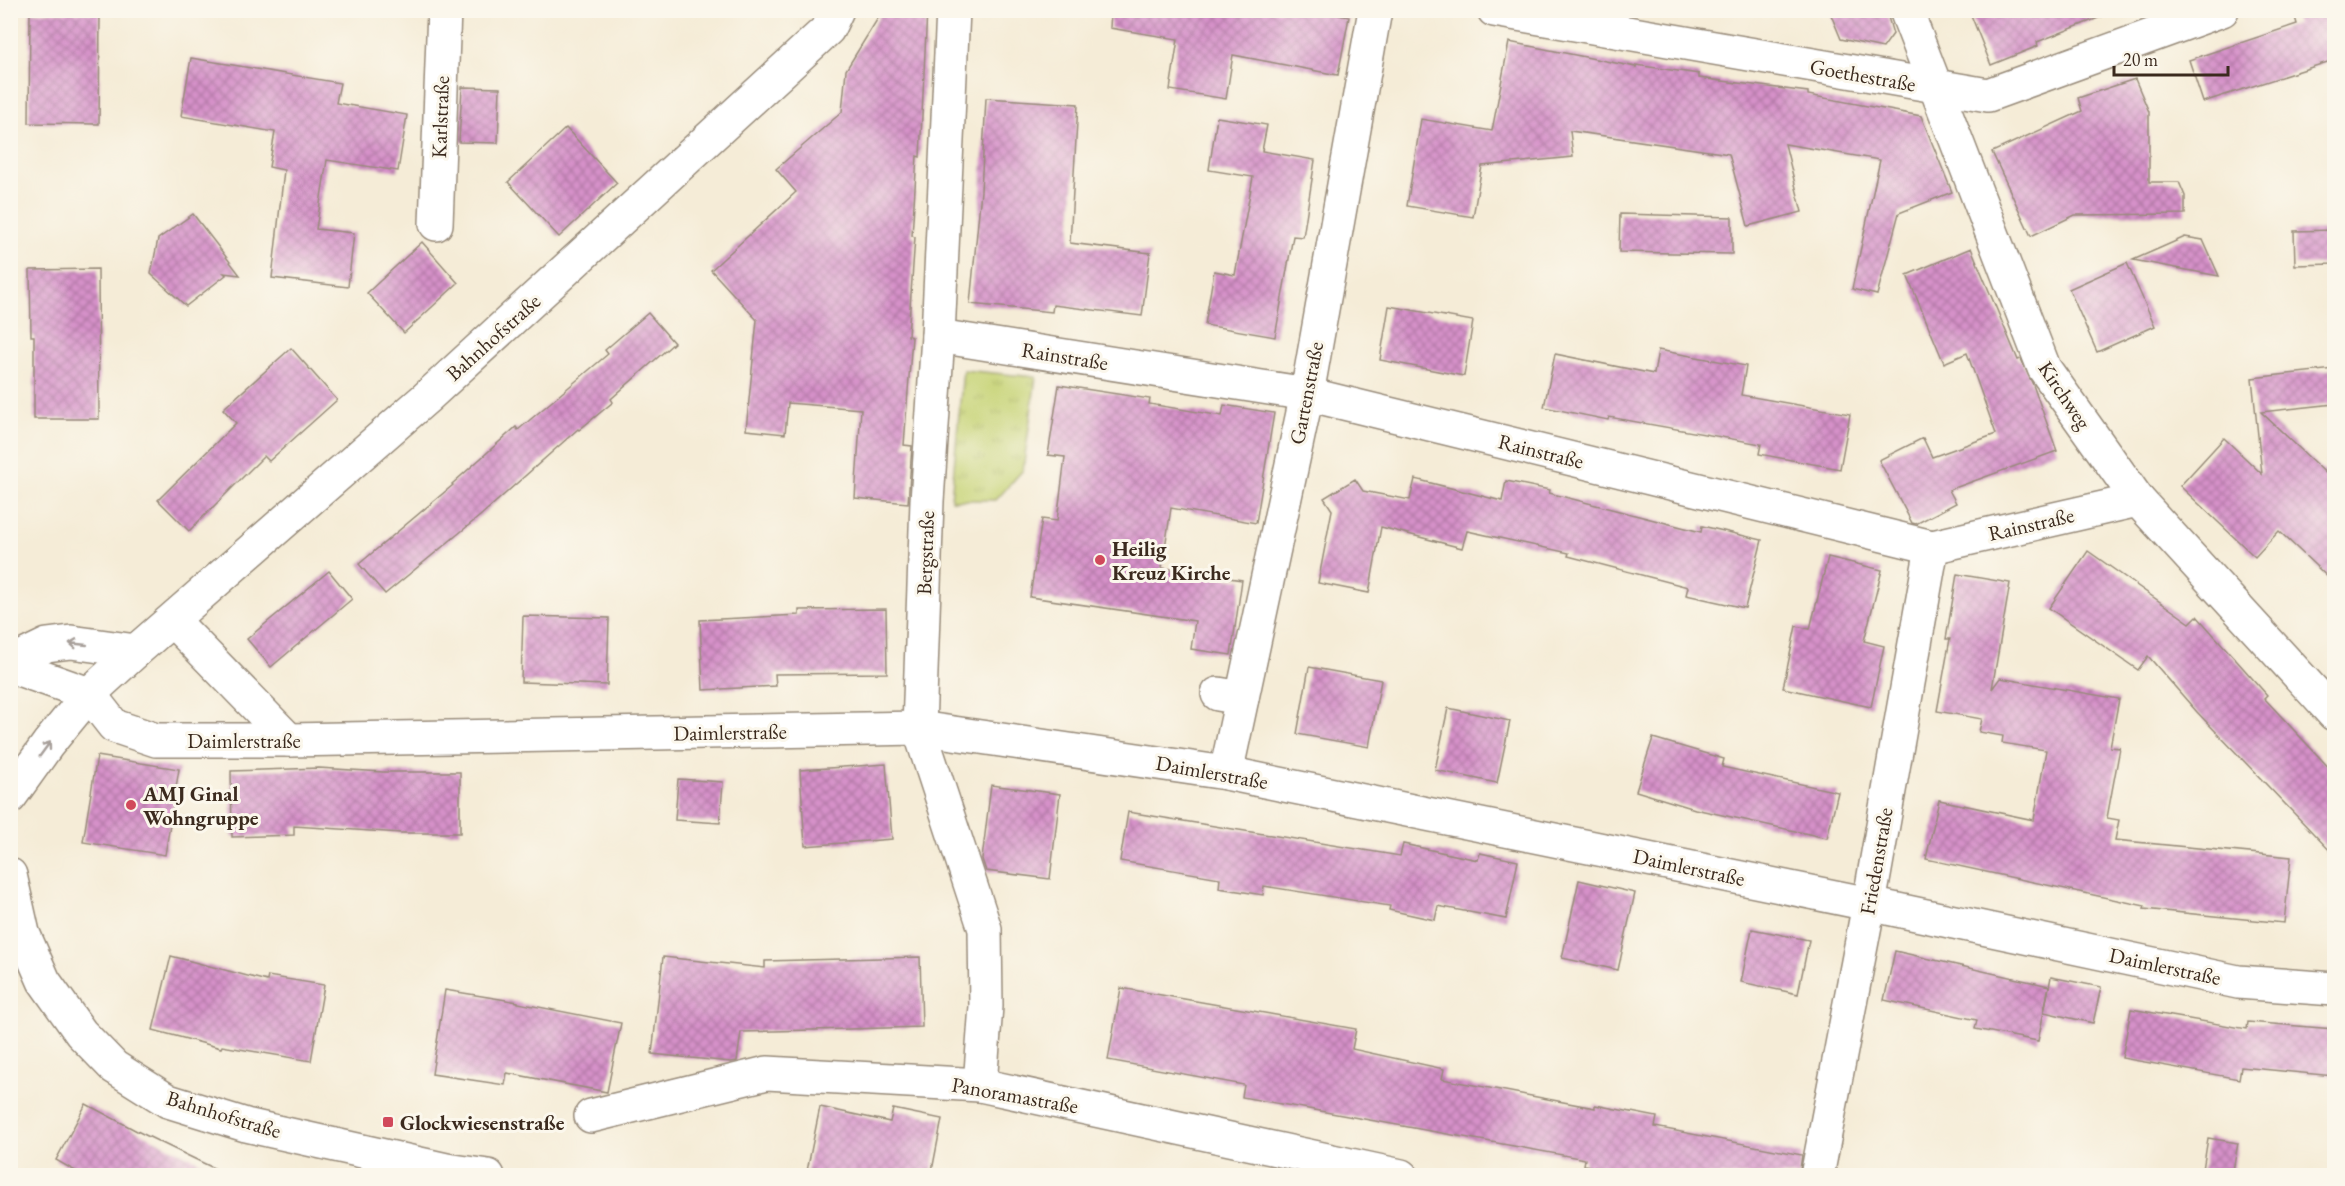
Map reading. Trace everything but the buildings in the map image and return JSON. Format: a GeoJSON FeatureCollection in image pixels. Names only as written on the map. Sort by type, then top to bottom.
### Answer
{"type":"FeatureCollection","features":[{"type":"Feature","properties":{"kind":"street","name":"Karlstraße"},"geometry":{"type":"LineString","coordinates":[[436,224],[444,10]]}},
{"type":"Feature","properties":{"kind":"street","name":"Bahnhofstraße"},"geometry":{"type":"LineString","coordinates":[[10,797],[48,744],[89,694],[434,392],[820,37],[828,29],[837,10]]}},
{"type":"Feature","properties":{"kind":"street","name":"Bergstraße"},"geometry":{"type":"LineString","coordinates":[[953,10],[938,336],[927,501],[919,728],[985,929],[986,1006],[980,1085]]}},
{"type":"Feature","properties":{"kind":"street","name":"Gartenstraße"},"geometry":{"type":"LineString","coordinates":[[1226,773],[1230,696],[1307,394],[1375,10]]}},
{"type":"Feature","properties":{"kind":"street","name":"Goethestraße"},"geometry":{"type":"LineString","coordinates":[[1494,10],[1988,95],[2222,10]]}},
{"type":"Feature","properties":{"kind":"street","name":"Kirchweg"},"geometry":{"type":"LineString","coordinates":[[1906,10],[2044,368],[2138,500],[2334,714]]}},
{"type":"Feature","properties":{"kind":"street","name":"Rainstraße"},"geometry":{"type":"LineString","coordinates":[[938,336],[1307,394],[1932,547],[2138,500]]}},
{"type":"Feature","properties":{"kind":"street","name":"Friedenstraße"},"geometry":{"type":"LineString","coordinates":[[1817,1176],[1869,904],[1932,547]]}},
{"type":"Feature","properties":{"kind":"street"},"geometry":{"type":"LineString","coordinates":[[173,621],[289,740]]}},
{"type":"Feature","properties":{"kind":"street"},"geometry":{"type":"LineString","coordinates":[[10,665],[47,645],[71,642],[136,651]]}},
{"type":"Feature","properties":{"kind":"street"},"geometry":{"type":"LineString","coordinates":[[10,665],[89,694]]}},
{"type":"Feature","properties":{"kind":"street","name":"Daimlerstraße"},"geometry":{"type":"LineString","coordinates":[[89,694],[114,726],[156,740],[289,740],[919,728],[1226,773],[2238,982],[2334,989]]}},
{"type":"Feature","properties":{"kind":"street","name":"Bahnhofstraße"},"geometry":{"type":"LineString","coordinates":[[10,875],[23,933],[44,981],[81,1033],[114,1066],[168,1101],[246,1125],[447,1170],[488,1176]]}},
{"type":"Feature","properties":{"kind":"street","name":"Panoramastraße"},"geometry":{"type":"LineString","coordinates":[[591,1116],[767,1073],[980,1085],[1401,1176]]}},
{"type":"Feature","properties":{"kind":"green space"},"geometry":{"type":"Polygon","coordinates":[[[963,370],[1036,377],[1023,470],[996,500],[951,500],[963,370]]]}},
{"type":"Feature","properties":{"kind":"place","name":"Heilig Kreuz Kirche"},"geometry":{"type":"Point","coordinates":[1100,560]}},
{"type":"Feature","properties":{"kind":"place","name":"AMJ Ginal Wohngruppe"},"geometry":{"type":"Point","coordinates":[131,805]}},
{"type":"Feature","properties":{"kind":"place","name":"Glockwiesenstraße"},"geometry":{"type":"Point","coordinates":[388,1122]}}]}
